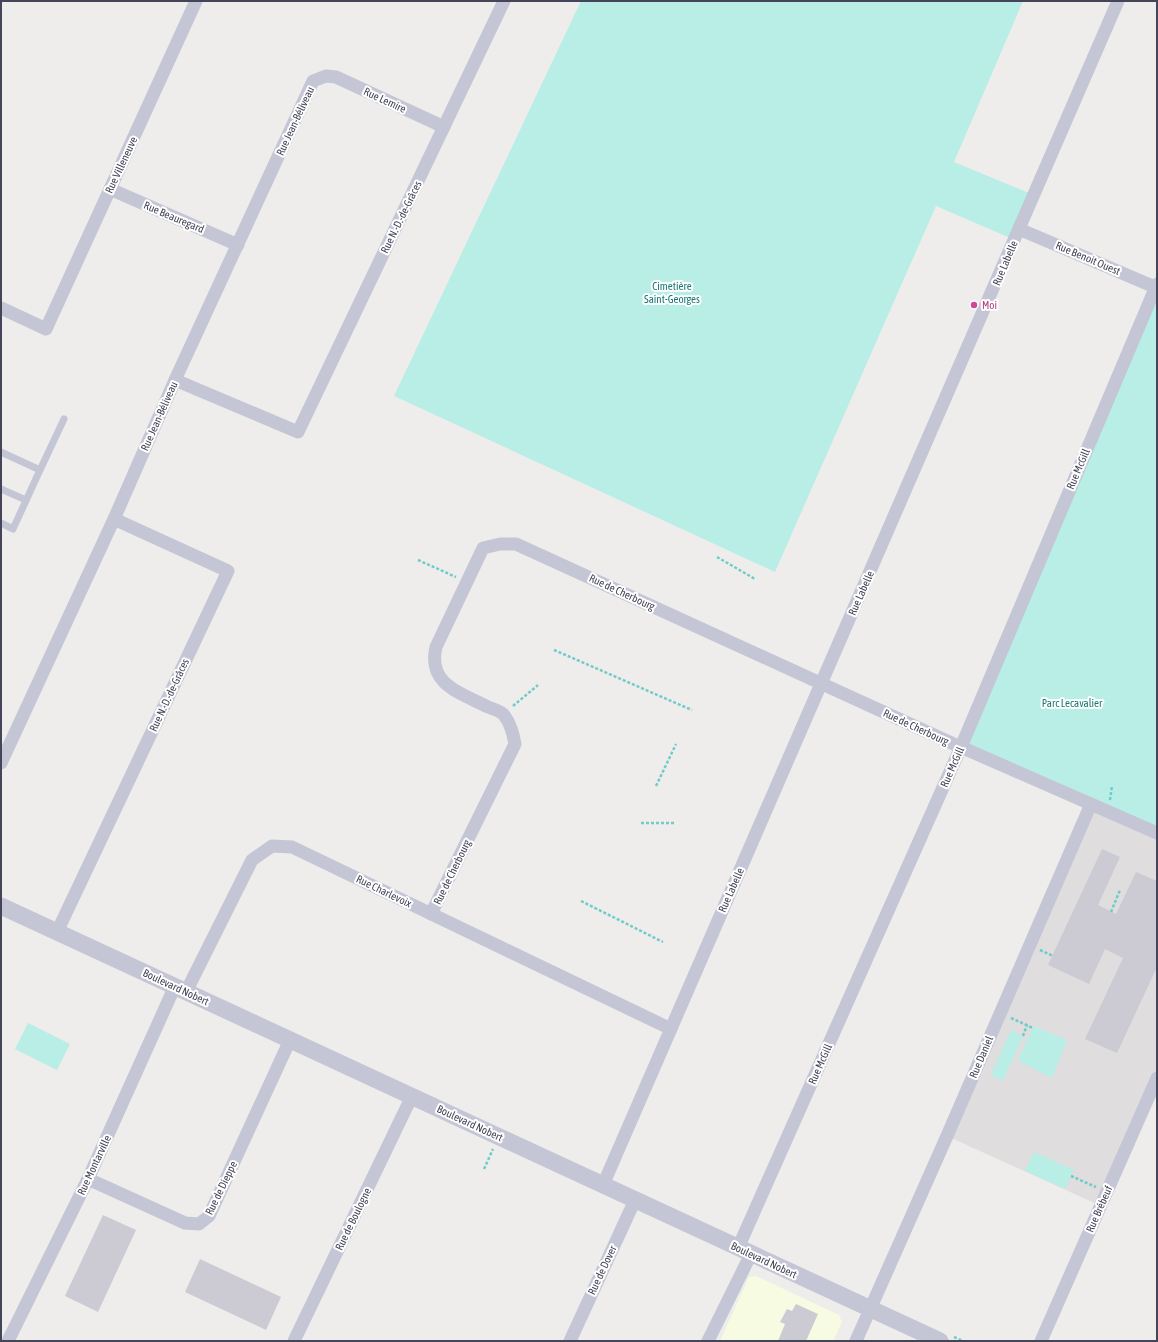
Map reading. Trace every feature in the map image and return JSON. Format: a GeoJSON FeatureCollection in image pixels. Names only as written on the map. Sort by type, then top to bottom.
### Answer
{"type":"FeatureCollection","features":[{"type":"Feature","properties":{"kind":"street","name":"Rue Villeneuve"},"geometry":{"type":"LineString","coordinates":[[1,308],[46,329],[196,1]]}},
{"type":"Feature","properties":{"kind":"street","name":"Rue N.-D.-de-Grâces"},"geometry":{"type":"LineString","coordinates":[[175,380],[298,432],[504,1]]}},
{"type":"Feature","properties":{"kind":"street","name":"Rue Labelle"},"geometry":{"type":"LineString","coordinates":[[603,1185],[1118,1]]}},
{"type":"Feature","properties":{"kind":"street","name":"Rue Lemire"},"geometry":{"type":"LineString","coordinates":[[326,76],[336,77],[444,127]]}},
{"type":"Feature","properties":{"kind":"street","name":"Rue Jean-Béliveau"},"geometry":{"type":"LineString","coordinates":[[1,763],[114,519],[175,380],[313,81],[326,76]]}},
{"type":"Feature","properties":{"kind":"street","name":"Rue Beauregard"},"geometry":{"type":"LineString","coordinates":[[110,189],[238,245]]}},
{"type":"Feature","properties":{"kind":"street","name":"Rue Benoit Ouest"},"geometry":{"type":"LineString","coordinates":[[1019,229],[1156,286]]}},
{"type":"Feature","properties":{"kind":"street","name":"Rue McGill"},"geometry":{"type":"LineString","coordinates":[[708,1341],[1156,286]]}},
{"type":"Feature","properties":{"kind":"street","name":"Rue N.-D.-de-Grâces"},"geometry":{"type":"LineString","coordinates":[[57,932],[228,571],[114,519]]}},
{"type":"Feature","properties":{"kind":"street","name":"Rue de Cherbourg"},"geometry":{"type":"LineString","coordinates":[[431,914],[515,744],[512,728],[503,714],[447,686],[439,678],[435,670],[434,657],[436,647],[483,548],[500,544],[516,544],[961,747],[1157,833]]}},
{"type":"Feature","properties":{"kind":"street","name":"Rue Daniel"},"geometry":{"type":"LineString","coordinates":[[856,1341],[1091,804]]}},
{"type":"Feature","properties":{"kind":"street","name":"Rue Charlevoix"},"geometry":{"type":"LineString","coordinates":[[180,989],[252,860],[272,846],[292,847],[671,1028]]}},
{"type":"Feature","properties":{"kind":"street","name":"Boulevard Nobert"},"geometry":{"type":"LineString","coordinates":[[1,906],[940,1341]]}},
{"type":"Feature","properties":{"kind":"street","name":"Rue Montarville"},"geometry":{"type":"LineString","coordinates":[[8,1341],[180,989]]}},
{"type":"Feature","properties":{"kind":"street","name":"Rue de Dieppe"},"geometry":{"type":"LineString","coordinates":[[88,1179],[185,1223],[198,1224],[209,1216],[290,1040]]}},
{"type":"Feature","properties":{"kind":"street","name":"Rue Brébeuf"},"geometry":{"type":"LineString","coordinates":[[1041,1341],[1157,1078]]}},
{"type":"Feature","properties":{"kind":"street","name":"Rue de Boulogne"},"geometry":{"type":"LineString","coordinates":[[294,1341],[412,1096]]}},
{"type":"Feature","properties":{"kind":"street","name":"Rue de Dover"},"geometry":{"type":"LineString","coordinates":[[570,1341],[635,1200]]}},
{"type":"Feature","properties":{"kind":"lane"},"geometry":{"type":"LineString","coordinates":[[1,523],[13,529],[64,419]]}},
{"type":"Feature","properties":{"kind":"lane"},"geometry":{"type":"LineString","coordinates":[[1,452],[40,470]]}},
{"type":"Feature","properties":{"kind":"lane"},"geometry":{"type":"LineString","coordinates":[[1,488],[26,500]]}},
{"type":"Feature","properties":{"kind":"path"},"geometry":{"type":"LineString","coordinates":[[717,557],[755,579]]}},
{"type":"Feature","properties":{"kind":"path"},"geometry":{"type":"LineString","coordinates":[[418,560],[467,582]]}},
{"type":"Feature","properties":{"kind":"path"},"geometry":{"type":"LineString","coordinates":[[554,650],[692,710]]}},
{"type":"Feature","properties":{"kind":"path"},"geometry":{"type":"LineString","coordinates":[[503,714],[538,685]]}},
{"type":"Feature","properties":{"kind":"path"},"geometry":{"type":"LineString","coordinates":[[656,786],[676,744]]}},
{"type":"Feature","properties":{"kind":"path"},"geometry":{"type":"LineString","coordinates":[[641,823],[676,823]]}},
{"type":"Feature","properties":{"kind":"path"},"geometry":{"type":"LineString","coordinates":[[1112,912],[1120,890]]}},
{"type":"Feature","properties":{"kind":"path"},"geometry":{"type":"LineString","coordinates":[[581,901],[663,942]]}},
{"type":"Feature","properties":{"kind":"path"},"geometry":{"type":"LineString","coordinates":[[1000,1013],[1033,1028]]}},
{"type":"Feature","properties":{"kind":"path"},"geometry":{"type":"LineString","coordinates":[[1023,1036],[1027,1026]]}},
{"type":"Feature","properties":{"kind":"path"},"geometry":{"type":"LineString","coordinates":[[484,1168],[498,1136]]}},
{"type":"Feature","properties":{"kind":"path"},"geometry":{"type":"LineString","coordinates":[[1071,1176],[1107,1192]]}},
{"type":"Feature","properties":{"kind":"shaded area"},"geometry":{"type":"Polygon","coordinates":[[[1091,804],[1157,833],[1157,1078],[1101,1206],[947,1136],[1091,804]]]}},
{"type":"Feature","properties":{"kind":"shaded area"},"geometry":{"type":"Polygon","coordinates":[[[756,1276],[839,1315],[842,1322],[833,1341],[720,1341],[749,1277],[756,1276]]]}},
{"type":"Feature","properties":{"kind":"green space","name":"Cimetière Saint-Georges"},"geometry":{"type":"Polygon","coordinates":[[[581,1],[1023,1],[954,162],[1034,195],[1015,240],[936,206],[775,572],[394,396],[581,1]]]}},
{"type":"Feature","properties":{"kind":"green space","name":"Parc Lecavalier"},"geometry":{"type":"Polygon","coordinates":[[[1157,288],[1157,833],[961,747],[1157,288]]]}},
{"type":"Feature","properties":{"kind":"green space"},"geometry":{"type":"Polygon","coordinates":[[[28,1023],[70,1044],[57,1070],[15,1049],[28,1023]]]}},
{"type":"Feature","properties":{"kind":"green space"},"geometry":{"type":"Polygon","coordinates":[[[1033,1026],[1067,1040],[1052,1078],[1018,1061],[1033,1026]]]}},
{"type":"Feature","properties":{"kind":"green space"},"geometry":{"type":"Polygon","coordinates":[[[1011,1030],[1023,1036],[1003,1081],[991,1075],[1011,1030]]]}},
{"type":"Feature","properties":{"kind":"green space"},"geometry":{"type":"Polygon","coordinates":[[[1034,1152],[1074,1170],[1065,1189],[1025,1171],[1034,1152]]]}},
{"type":"Feature","properties":{"kind":"building"},"geometry":{"type":"Polygon","coordinates":[[[1102,849],[1120,857],[1098,905],[1116,914],[1136,872],[1157,881],[1157,967],[1117,1053],[1085,1039],[1123,958],[1105,949],[1089,984],[1048,965],[1102,849]]]}},
{"type":"Feature","properties":{"kind":"building"},"geometry":{"type":"Polygon","coordinates":[[[103,1215],[136,1230],[98,1312],[65,1296],[103,1215]]]}},
{"type":"Feature","properties":{"kind":"building"},"geometry":{"type":"Polygon","coordinates":[[[200,1259],[281,1297],[266,1330],[185,1292],[200,1259]]]}},
{"type":"Feature","properties":{"kind":"building"},"geometry":{"type":"Polygon","coordinates":[[[796,1304],[818,1314],[806,1341],[778,1341],[785,1324],[780,1322],[787,1309],[792,1311],[796,1304]]]}},
{"type":"Feature","properties":{"kind":"place","name":"Moi"},"geometry":{"type":"Point","coordinates":[974,305]}}]}
